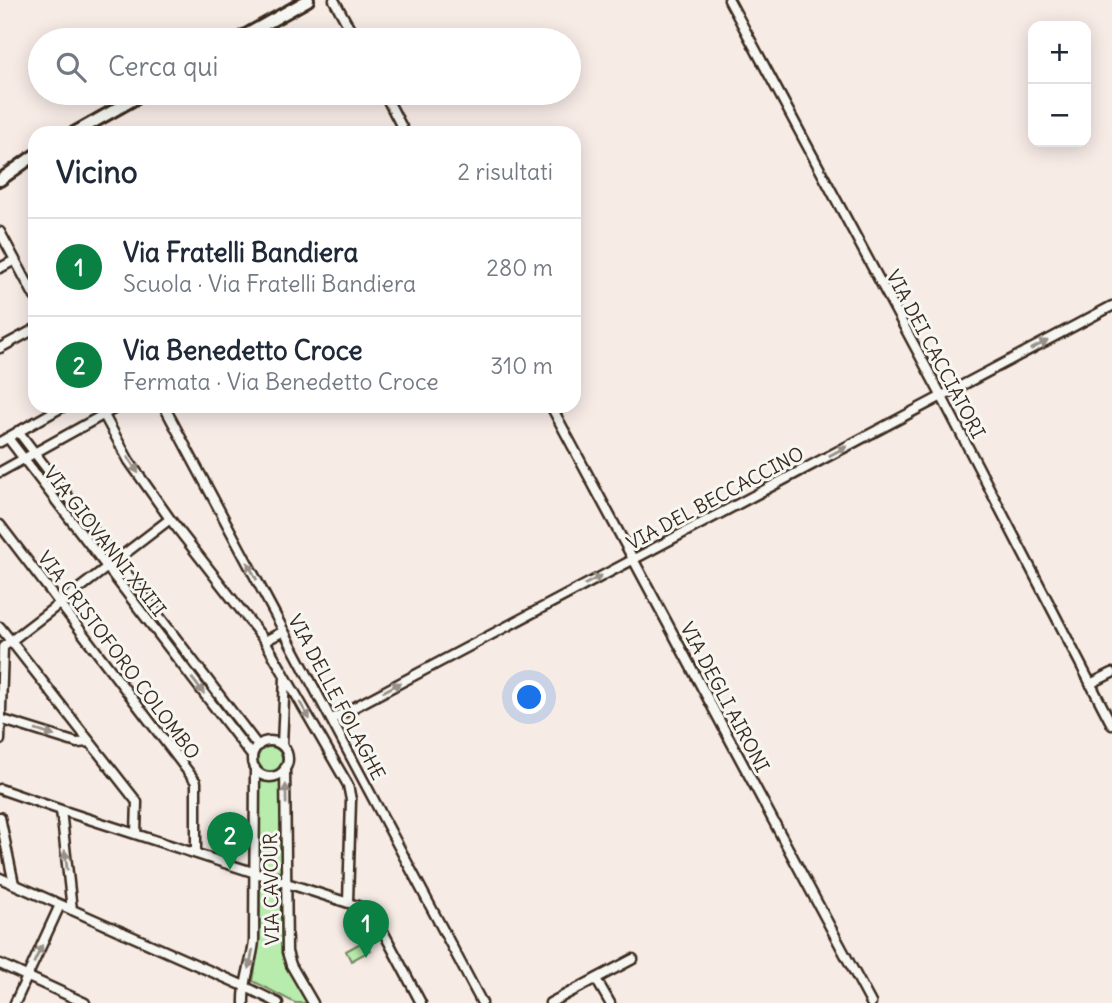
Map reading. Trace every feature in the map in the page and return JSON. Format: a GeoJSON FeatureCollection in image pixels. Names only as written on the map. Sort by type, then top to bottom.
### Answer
{"type":"FeatureCollection","features":[{"type":"Feature","properties":{"kind":"street"},"geometry":{"type":"LineString","coordinates":[[258,28],[308,0]]}},
{"type":"Feature","properties":{"kind":"street"},"geometry":{"type":"LineString","coordinates":[[334,0],[349,28]]}},
{"type":"Feature","properties":{"kind":"street","name":"VIA DEI CACCIATORI"},"geometry":{"type":"LineString","coordinates":[[729,0],[942,397],[1112,725]]}},
{"type":"Feature","properties":{"kind":"street"},"geometry":{"type":"LineString","coordinates":[[86,126],[124,105]]}},
{"type":"Feature","properties":{"kind":"street"},"geometry":{"type":"LineString","coordinates":[[390,105],[401,126]]}},
{"type":"Feature","properties":{"kind":"street"},"geometry":{"type":"LineString","coordinates":[[0,180],[28,162]]}},
{"type":"Feature","properties":{"kind":"street"},"geometry":{"type":"LineString","coordinates":[[0,232],[28,284]]}},
{"type":"Feature","properties":{"kind":"street"},"geometry":{"type":"LineString","coordinates":[[0,268],[15,260]]}},
{"type":"Feature","properties":{"kind":"street","name":"VIA DEL BECCACCINO"},"geometry":{"type":"LineString","coordinates":[[332,719],[1112,306]]}},
{"type":"Feature","properties":{"kind":"street"},"geometry":{"type":"LineString","coordinates":[[0,348],[28,333]]}},
{"type":"Feature","properties":{"kind":"street"},"geometry":{"type":"LineString","coordinates":[[4,440],[51,413]]}},
{"type":"Feature","properties":{"kind":"street","name":"VIA DELLE FOLAGHE"},"geometry":{"type":"LineString","coordinates":[[168,413],[482,1003]]}},
{"type":"Feature","properties":{"kind":"street","name":"VIA DEGLI AIRONI"},"geometry":{"type":"LineString","coordinates":[[555,413],[871,1003]]}},
{"type":"Feature","properties":{"kind":"street"},"geometry":{"type":"LineString","coordinates":[[0,472],[104,414],[129,461],[170,519],[265,641],[350,790],[348,902]]}},
{"type":"Feature","properties":{"kind":"street","name":"VIA GIOVANNI XXIII"},"geometry":{"type":"LineString","coordinates":[[18,431],[258,746]]}},
{"type":"Feature","properties":{"kind":"street","name":"VIA GIOVANNI XXIII"},"geometry":{"type":"LineString","coordinates":[[4,440],[252,756]]}},
{"type":"Feature","properties":{"kind":"street"},"geometry":{"type":"LineString","coordinates":[[0,740],[3,647],[170,519]]}},
{"type":"Feature","properties":{"kind":"street","name":"VIA CRISTOFORO COLOMBO"},"geometry":{"type":"LineString","coordinates":[[0,525],[196,782],[196,852]]}},
{"type":"Feature","properties":{"kind":"street"},"geometry":{"type":"LineString","coordinates":[[0,627],[137,802],[136,833]]}},
{"type":"Feature","properties":{"kind":"street"},"geometry":{"type":"LineString","coordinates":[[265,641],[285,631]]}},
{"type":"Feature","properties":{"kind":"street"},"geometry":{"type":"LineString","coordinates":[[180,663],[189,656]]}},
{"type":"Feature","properties":{"kind":"street"},"geometry":{"type":"LineString","coordinates":[[1090,684],[1112,673]]}},
{"type":"Feature","properties":{"kind":"street"},"geometry":{"type":"LineString","coordinates":[[254,768],[270,777],[276,776],[285,768],[288,759],[282,745],[285,676]]}},
{"type":"Feature","properties":{"kind":"street"},"geometry":{"type":"LineString","coordinates":[[1,719],[77,743],[90,743]]}},
{"type":"Feature","properties":{"kind":"street"},"geometry":{"type":"LineString","coordinates":[[243,1003],[254,941],[252,756],[258,746],[267,741],[282,745]]}},
{"type":"Feature","properties":{"kind":"street","name":"VIA CAVOUR"},"geometry":{"type":"LineString","coordinates":[[285,768],[287,952],[291,965],[313,1003]]}},
{"type":"Feature","properties":{"kind":"street"},"geometry":{"type":"LineString","coordinates":[[0,789],[367,909],[374,915],[421,1003]]}},
{"type":"Feature","properties":{"kind":"street"},"geometry":{"type":"LineString","coordinates":[[61,810],[72,910]]}},
{"type":"Feature","properties":{"kind":"street"},"geometry":{"type":"LineString","coordinates":[[0,817],[14,884]]}},
{"type":"Feature","properties":{"kind":"street"},"geometry":{"type":"LineString","coordinates":[[0,878],[278,1003]]}},
{"type":"Feature","properties":{"kind":"street"},"geometry":{"type":"LineString","coordinates":[[15,1003],[60,905]]}},
{"type":"Feature","properties":{"kind":"street"},"geometry":{"type":"LineString","coordinates":[[550,1003],[633,959]]}},
{"type":"Feature","properties":{"kind":"street"},"geometry":{"type":"LineString","coordinates":[[0,964],[85,1003]]}},
{"type":"Feature","properties":{"kind":"street"},"geometry":{"type":"LineString","coordinates":[[596,979],[610,1003]]}},
{"type":"Feature","properties":{"kind":"green space"},"geometry":{"type":"Polygon","coordinates":[[[270,747],[279,750],[282,759],[279,768],[270,771],[261,768],[258,759],[261,750],[270,747]]]}},
{"type":"Feature","properties":{"kind":"green space"},"geometry":{"type":"Polygon","coordinates":[[[282,776],[283,873],[257,865],[258,777],[269,781],[282,776]]]}},
{"type":"Feature","properties":{"kind":"green space"},"geometry":{"type":"Polygon","coordinates":[[[260,881],[282,890],[283,951],[308,1003],[295,1003],[253,981],[259,945],[260,881]]]}},
{"type":"Feature","properties":{"kind":"green space"},"geometry":{"type":"Polygon","coordinates":[[[366,940],[371,950],[351,961],[346,951],[366,940]]]}},
{"type":"Feature","properties":{"kind":"place","name":"Via Benedetto Croce"},"geometry":{"type":"Point","coordinates":[230,870]}},
{"type":"Feature","properties":{"kind":"place","name":"Via Fratelli Bandiera"},"geometry":{"type":"Point","coordinates":[366,958]}}]}
